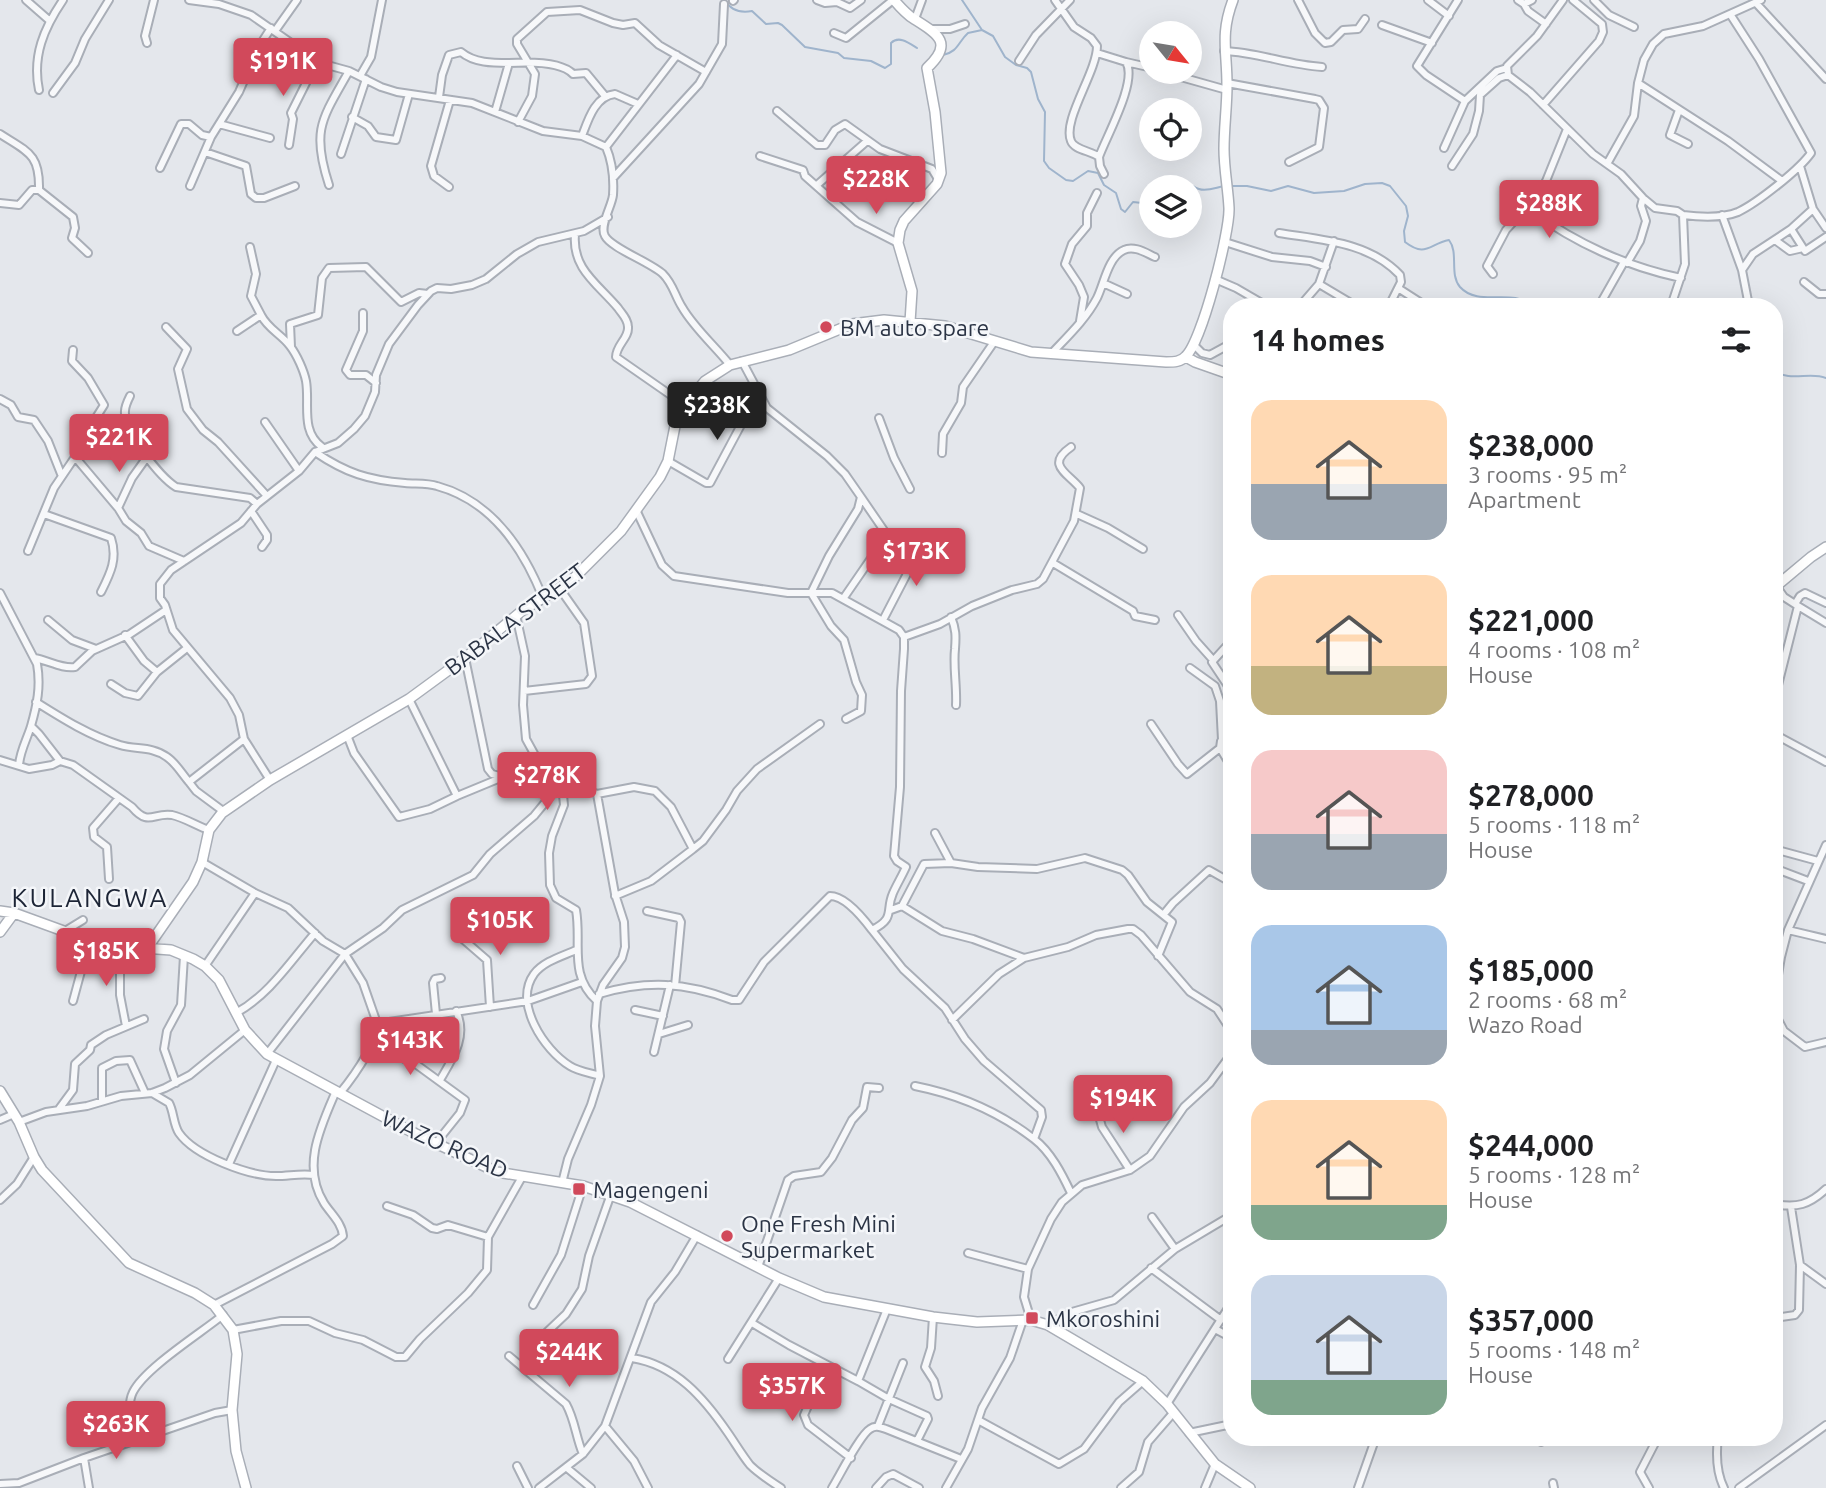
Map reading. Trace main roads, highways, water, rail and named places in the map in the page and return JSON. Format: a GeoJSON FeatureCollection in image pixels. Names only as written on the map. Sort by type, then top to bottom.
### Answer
{"type":"FeatureCollection","features":[{"type":"Feature","properties":{"kind":"waterway"},"geometry":{"type":"LineString","coordinates":[[725,0],[730,7],[737,10],[752,11],[766,24],[782,25],[805,47],[838,53],[844,58],[871,61],[885,68],[891,64],[891,43],[894,41],[904,41],[917,48]]}},
{"type":"Feature","properties":{"kind":"waterway"},"geometry":{"type":"LineString","coordinates":[[962,0],[982,30],[993,36],[1005,57],[1031,72],[1038,99],[1045,112],[1044,161],[1049,168],[1066,180],[1073,181],[1088,171],[1098,173],[1104,185],[1116,193],[1121,209],[1125,212],[1133,202],[1139,203]]}},
{"type":"Feature","properties":{"kind":"waterway"},"geometry":{"type":"LineString","coordinates":[[943,55],[955,49],[968,33],[982,30]]}},
{"type":"Feature","properties":{"kind":"waterway"},"geometry":{"type":"LineString","coordinates":[[1230,186],[1271,191],[1288,186],[1314,193],[1344,191],[1365,184],[1382,183],[1390,186],[1406,206],[1408,216],[1404,231],[1405,242],[1412,247],[1423,249],[1449,240],[1452,245],[1455,276],[1460,287],[1477,296],[1515,298]]}},
{"type":"Feature","properties":{"kind":"waterway"},"geometry":{"type":"LineString","coordinates":[[1202,190],[1225,186]]}},
{"type":"Feature","properties":{"kind":"waterway"},"geometry":{"type":"LineString","coordinates":[[1783,375],[1826,378]]}},
{"type":"Feature","properties":{"kind":"place","name":"BM auto spare"},"geometry":{"type":"Point","coordinates":[826,327]}},
{"type":"Feature","properties":{"kind":"place","name":"Magengeni"},"geometry":{"type":"Point","coordinates":[579,1189]}},
{"type":"Feature","properties":{"kind":"place","name":"One Fresh Mini Supermarket"},"geometry":{"type":"Point","coordinates":[727,1236]}},
{"type":"Feature","properties":{"kind":"place","name":"Mkoroshini"},"geometry":{"type":"Point","coordinates":[1032,1318]}},
{"type":"Feature","properties":{"kind":"district","name":"KULANGWA"},"geometry":{"type":"Point","coordinates":[90,897]}}]}
